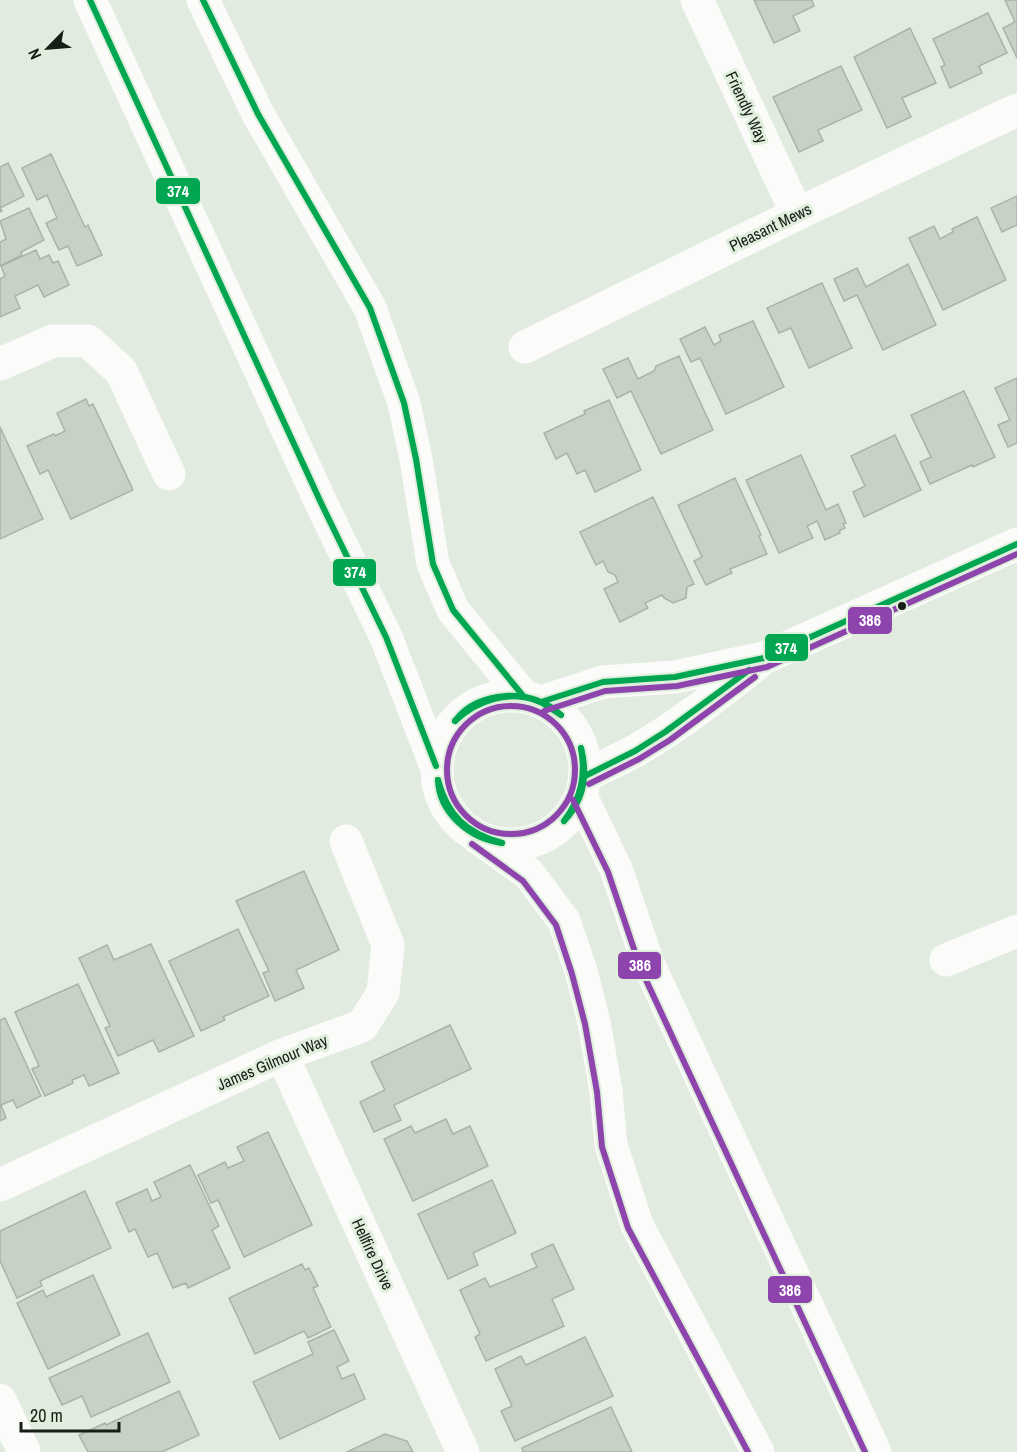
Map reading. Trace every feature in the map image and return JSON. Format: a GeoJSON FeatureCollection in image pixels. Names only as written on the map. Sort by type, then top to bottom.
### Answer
{"type":"FeatureCollection","features":[{"type":"Feature","properties":{"kind":"main road"},"geometry":{"type":"LineString","coordinates":[[90,0],[317,494],[386,638],[436,766],[440,794],[454,819],[529,874],[564,921],[581,970],[594,1022],[606,1091],[611,1145],[637,1225],[759,1452]]}},
{"type":"Feature","properties":{"kind":"main road"},"geometry":{"type":"LineString","coordinates":[[203,0],[258,114],[370,308],[404,403],[416,459],[433,564],[453,610],[532,699],[563,717],[578,738],[585,764],[583,786],[571,815],[552,832],[528,843],[502,844],[477,837]]}},
{"type":"Feature","properties":{"kind":"main road","name":"Friendly Way"},"geometry":{"type":"LineString","coordinates":[[698,0],[797,214]]}},
{"type":"Feature","properties":{"kind":"main road","name":"Pleasant Mews"},"geometry":{"type":"LineString","coordinates":[[525,347],[1017,110]]}},
{"type":"Feature","properties":{"kind":"main road"},"geometry":{"type":"LineString","coordinates":[[0,364],[53,341],[88,341],[121,371],[169,474]]}},
{"type":"Feature","properties":{"kind":"main road"},"geometry":{"type":"LineString","coordinates":[[436,766],[439,748],[447,732],[472,706],[488,699],[506,695],[532,699],[603,682],[675,677],[764,658],[1017,544]]}},
{"type":"Feature","properties":{"kind":"main road"},"geometry":{"type":"LineString","coordinates":[[583,786],[703,706],[764,658]]}},
{"type":"Feature","properties":{"kind":"main road"},"geometry":{"type":"LineString","coordinates":[[583,786],[616,869],[648,963],[875,1452]]}},
{"type":"Feature","properties":{"kind":"main road","name":"James Gilmour Way"},"geometry":{"type":"LineString","coordinates":[[0,1185],[282,1055],[362,1026],[383,993],[388,945],[346,841]]}},
{"type":"Feature","properties":{"kind":"main road"},"geometry":{"type":"LineString","coordinates":[[946,960],[1017,931]]}},
{"type":"Feature","properties":{"kind":"main road","name":"Hellfire Drive"},"geometry":{"type":"LineString","coordinates":[[282,1055],[463,1452]]}},
{"type":"Feature","properties":{"kind":"main road"},"geometry":{"type":"LineString","coordinates":[[0,1400],[24,1452]]}},
{"type":"Feature","properties":{"kind":"building"},"geometry":{"type":"Polygon","coordinates":[[[754,0],[812,0],[814,6],[793,16],[800,31],[774,43],[754,0]]]}},
{"type":"Feature","properties":{"kind":"building"},"geometry":{"type":"Polygon","coordinates":[[[1005,0],[1017,0],[1017,58],[1003,28],[1015,22],[1005,0]]]}},
{"type":"Feature","properties":{"kind":"building"},"geometry":{"type":"Polygon","coordinates":[[[988,13],[1007,53],[979,66],[982,73],[950,88],[941,67],[945,65],[933,39],[988,13]]]}},
{"type":"Feature","properties":{"kind":"building"},"geometry":{"type":"Polygon","coordinates":[[[910,28],[936,83],[902,98],[911,117],[887,128],[854,57],[910,28]]]}},
{"type":"Feature","properties":{"kind":"building"},"geometry":{"type":"Polygon","coordinates":[[[841,66],[862,110],[818,130],[823,141],[799,152],[773,97],[841,66]]]}},
{"type":"Feature","properties":{"kind":"building"},"geometry":{"type":"Polygon","coordinates":[[[51,154],[85,227],[88,225],[102,255],[77,266],[68,246],[59,250],[46,223],[57,218],[47,195],[37,200],[22,168],[51,154]]]}},
{"type":"Feature","properties":{"kind":"building"},"geometry":{"type":"Polygon","coordinates":[[[8,163],[24,196],[0,208],[0,167],[8,163]]]}},
{"type":"Feature","properties":{"kind":"building"},"geometry":{"type":"Polygon","coordinates":[[[1017,196],[1017,225],[1002,232],[991,208],[1017,196]]]}},
{"type":"Feature","properties":{"kind":"building"},"geometry":{"type":"Polygon","coordinates":[[[29,208],[44,240],[0,266],[0,242],[6,239],[0,221],[29,208]]]}},
{"type":"Feature","properties":{"kind":"building"},"geometry":{"type":"Polygon","coordinates":[[[977,217],[1006,280],[943,310],[909,238],[934,226],[940,239],[953,232],[952,229],[977,217]]]}},
{"type":"Feature","properties":{"kind":"building"},"geometry":{"type":"Polygon","coordinates":[[[36,250],[40,259],[49,255],[53,263],[58,261],[69,285],[44,297],[38,285],[15,296],[20,308],[0,317],[0,279],[5,276],[1,266],[36,250]]]}},
{"type":"Feature","properties":{"kind":"building"},"geometry":{"type":"Polygon","coordinates":[[[908,264],[936,325],[883,350],[857,295],[844,301],[834,279],[857,268],[866,287],[908,264]]]}},
{"type":"Feature","properties":{"kind":"building"},"geometry":{"type":"Polygon","coordinates":[[[822,283],[852,348],[809,368],[791,328],[779,333],[767,308],[822,283]]]}},
{"type":"Feature","properties":{"kind":"building"},"geometry":{"type":"Polygon","coordinates":[[[753,321],[784,387],[726,414],[700,358],[691,362],[680,339],[705,327],[714,345],[721,341],[719,335],[753,321]]]}},
{"type":"Feature","properties":{"kind":"building"},"geometry":{"type":"Polygon","coordinates":[[[679,356],[713,430],[661,454],[631,391],[617,398],[603,369],[628,358],[638,379],[654,371],[656,366],[679,356]]]}},
{"type":"Feature","properties":{"kind":"building"},"geometry":{"type":"Polygon","coordinates":[[[1017,378],[1017,443],[1008,447],[998,425],[1010,420],[995,388],[1017,378]]]}},
{"type":"Feature","properties":{"kind":"building"},"geometry":{"type":"Polygon","coordinates":[[[964,391],[995,457],[930,484],[920,462],[931,457],[911,415],[964,391]]]}},
{"type":"Feature","properties":{"kind":"building"},"geometry":{"type":"Polygon","coordinates":[[[86,399],[89,406],[93,404],[133,490],[71,519],[48,470],[40,474],[27,446],[65,431],[57,413],[86,399]]]}},
{"type":"Feature","properties":{"kind":"building"},"geometry":{"type":"Polygon","coordinates":[[[609,400],[641,470],[595,492],[585,470],[577,474],[567,453],[556,459],[544,433],[609,400]]]}},
{"type":"Feature","properties":{"kind":"building"},"geometry":{"type":"Polygon","coordinates":[[[0,427],[43,519],[0,539],[0,427]]]}},
{"type":"Feature","properties":{"kind":"building"},"geometry":{"type":"Polygon","coordinates":[[[895,435],[921,490],[864,517],[853,492],[865,486],[851,456],[895,435]]]}},
{"type":"Feature","properties":{"kind":"building"},"geometry":{"type":"Polygon","coordinates":[[[801,455],[826,510],[838,504],[846,523],[843,524],[845,528],[825,540],[817,521],[807,526],[813,538],[779,553],[746,480],[801,455]]]}},
{"type":"Feature","properties":{"kind":"building"},"geometry":{"type":"Polygon","coordinates":[[[735,478],[761,535],[759,536],[767,554],[730,569],[732,573],[706,585],[694,561],[702,557],[678,505],[735,478]]]}},
{"type":"Feature","properties":{"kind":"building"},"geometry":{"type":"Polygon","coordinates":[[[653,497],[694,584],[687,587],[686,598],[673,603],[662,595],[645,603],[648,608],[620,622],[604,589],[618,582],[615,575],[608,572],[603,561],[596,565],[580,532],[653,497]]]}},
{"type":"Feature","properties":{"kind":"building"},"geometry":{"type":"Polygon","coordinates":[[[304,871],[339,950],[296,970],[304,988],[275,1001],[263,973],[269,971],[236,901],[304,871]]]}},
{"type":"Feature","properties":{"kind":"building"},"geometry":{"type":"Polygon","coordinates":[[[238,929],[269,996],[223,1017],[225,1020],[201,1031],[169,961],[238,929]]]}},
{"type":"Feature","properties":{"kind":"building"},"geometry":{"type":"Polygon","coordinates":[[[151,944],[194,1036],[159,1052],[153,1040],[118,1056],[105,1028],[110,1026],[79,958],[107,945],[114,960],[151,944]]]}},
{"type":"Feature","properties":{"kind":"building"},"geometry":{"type":"Polygon","coordinates":[[[78,984],[119,1073],[89,1086],[84,1075],[72,1080],[73,1083],[45,1096],[32,1069],[39,1066],[15,1012],[78,984]]]}},
{"type":"Feature","properties":{"kind":"building"},"geometry":{"type":"Polygon","coordinates":[[[5,1018],[41,1096],[17,1108],[13,1100],[1,1105],[6,1118],[0,1121],[0,1020],[5,1018]]]}},
{"type":"Feature","properties":{"kind":"building"},"geometry":{"type":"Polygon","coordinates":[[[450,1025],[471,1069],[394,1105],[401,1120],[374,1132],[360,1102],[385,1090],[371,1062],[450,1025]]]}},
{"type":"Feature","properties":{"kind":"building"},"geometry":{"type":"Polygon","coordinates":[[[446,1119],[453,1134],[470,1126],[488,1166],[413,1201],[384,1139],[411,1126],[415,1133],[446,1119]]]}},
{"type":"Feature","properties":{"kind":"building"},"geometry":{"type":"Polygon","coordinates":[[[268,1132],[312,1225],[244,1257],[218,1200],[211,1203],[198,1175],[225,1162],[228,1168],[244,1161],[237,1147],[268,1132]]]}},
{"type":"Feature","properties":{"kind":"building"},"geometry":{"type":"Polygon","coordinates":[[[190,1165],[219,1226],[212,1230],[230,1268],[188,1288],[186,1283],[173,1288],[157,1253],[148,1257],[135,1229],[129,1232],[116,1203],[147,1189],[152,1201],[161,1197],[154,1182],[190,1165]]]}},
{"type":"Feature","properties":{"kind":"building"},"geometry":{"type":"Polygon","coordinates":[[[492,1180],[516,1233],[473,1253],[478,1265],[448,1279],[418,1214],[492,1180]]]}},
{"type":"Feature","properties":{"kind":"building"},"geometry":{"type":"Polygon","coordinates":[[[85,1191],[111,1248],[40,1281],[42,1286],[17,1298],[0,1261],[0,1231],[85,1191]]]}},
{"type":"Feature","properties":{"kind":"building"},"geometry":{"type":"Polygon","coordinates":[[[553,1244],[574,1289],[552,1299],[564,1326],[486,1361],[475,1337],[480,1334],[460,1290],[485,1278],[490,1287],[537,1267],[531,1254],[553,1244]]]}},
{"type":"Feature","properties":{"kind":"building"},"geometry":{"type":"Polygon","coordinates":[[[302,1264],[305,1270],[309,1268],[318,1286],[313,1288],[331,1327],[308,1338],[304,1331],[255,1354],[229,1298],[302,1264]]]}},
{"type":"Feature","properties":{"kind":"building"},"geometry":{"type":"Polygon","coordinates":[[[93,1275],[120,1335],[48,1369],[17,1303],[43,1290],[46,1297],[93,1275]]]}},
{"type":"Feature","properties":{"kind":"building"},"geometry":{"type":"Polygon","coordinates":[[[334,1330],[349,1361],[337,1367],[342,1379],[354,1374],[365,1399],[280,1439],[253,1382],[313,1354],[308,1342],[334,1330]]]}},
{"type":"Feature","properties":{"kind":"building"},"geometry":{"type":"Polygon","coordinates":[[[148,1333],[170,1382],[91,1417],[82,1396],[62,1405],[49,1378],[148,1333]]]}},
{"type":"Feature","properties":{"kind":"building"},"geometry":{"type":"Polygon","coordinates":[[[585,1337],[613,1396],[515,1441],[501,1411],[512,1406],[495,1369],[521,1356],[526,1365],[585,1337]]]}},
{"type":"Feature","properties":{"kind":"building"},"geometry":{"type":"Polygon","coordinates":[[[179,1391],[199,1435],[162,1452],[88,1452],[79,1435],[179,1391]]]}},
{"type":"Feature","properties":{"kind":"building"},"geometry":{"type":"Polygon","coordinates":[[[611,1407],[632,1452],[523,1452],[522,1448],[611,1407]]]}},
{"type":"Feature","properties":{"kind":"building"},"geometry":{"type":"Polygon","coordinates":[[[385,1434],[407,1441],[413,1452],[347,1452],[385,1434]]]}},
{"type":"Feature","properties":{"kind":"transit line","name":"374"},"geometry":{"type":"LineString","coordinates":[[90,0],[322,505],[386,637],[436,766]]}},
{"type":"Feature","properties":{"kind":"transit line","name":"374"},"geometry":{"type":"LineString","coordinates":[[203,0],[258,114],[370,308],[404,403],[416,459],[433,564],[453,610],[524,697]]}},
{"type":"Feature","properties":{"kind":"transit line","name":"374"},"geometry":{"type":"LineString","coordinates":[[541,702],[603,682],[675,677],[764,658],[1017,544]]}},
{"type":"Feature","properties":{"kind":"transit line","name":"386"},"geometry":{"type":"LineString","coordinates":[[544,711],[605,691],[677,686],[767,667],[1017,554]]}},
{"type":"Feature","properties":{"kind":"transit line","name":"374"},"geometry":{"type":"LineString","coordinates":[[585,776],[635,751],[665,732],[749,670]]}},
{"type":"Feature","properties":{"kind":"transit line","name":"386"},"geometry":{"type":"LineString","coordinates":[[589,784],[639,759],[670,740],[755,677]]}},
{"type":"Feature","properties":{"kind":"transit line","name":"374"},"geometry":{"type":"LineString","coordinates":[[455,721],[465,710],[477,703],[506,696],[536,700],[550,706],[561,715]]}},
{"type":"Feature","properties":{"kind":"transit line","name":"374"},"geometry":{"type":"LineString","coordinates":[[455,721],[473,707],[506,697],[529,698],[543,703],[561,715]]}},
{"type":"Feature","properties":{"kind":"transit line","name":"386"},"geometry":{"type":"LineString","coordinates":[[511,706],[536,711],[556,725],[570,745],[575,770],[570,795],[556,815],[536,829],[511,834],[486,829],[466,815],[452,795],[447,770],[452,745],[466,725],[486,711],[511,706]]}},
{"type":"Feature","properties":{"kind":"transit line","name":"374"},"geometry":{"type":"LineString","coordinates":[[564,821],[575,804],[581,786],[583,768],[581,748]]}},
{"type":"Feature","properties":{"kind":"transit line","name":"374"},"geometry":{"type":"LineString","coordinates":[[564,821],[576,805],[583,787],[584,768],[581,748]]}},
{"type":"Feature","properties":{"kind":"transit line","name":"374"},"geometry":{"type":"LineString","coordinates":[[438,780],[447,804],[460,821],[478,834],[502,843]]}},
{"type":"Feature","properties":{"kind":"transit line","name":"374"},"geometry":{"type":"LineString","coordinates":[[438,780],[444,803],[458,822],[479,836],[502,843]]}},
{"type":"Feature","properties":{"kind":"transit line","name":"386"},"geometry":{"type":"LineString","coordinates":[[573,800],[608,872],[640,967],[865,1452]]}},
{"type":"Feature","properties":{"kind":"transit line","name":"386"},"geometry":{"type":"LineString","coordinates":[[472,844],[523,881],[556,925],[585,1024],[597,1092],[602,1147],[628,1228],[748,1452]]}}]}
